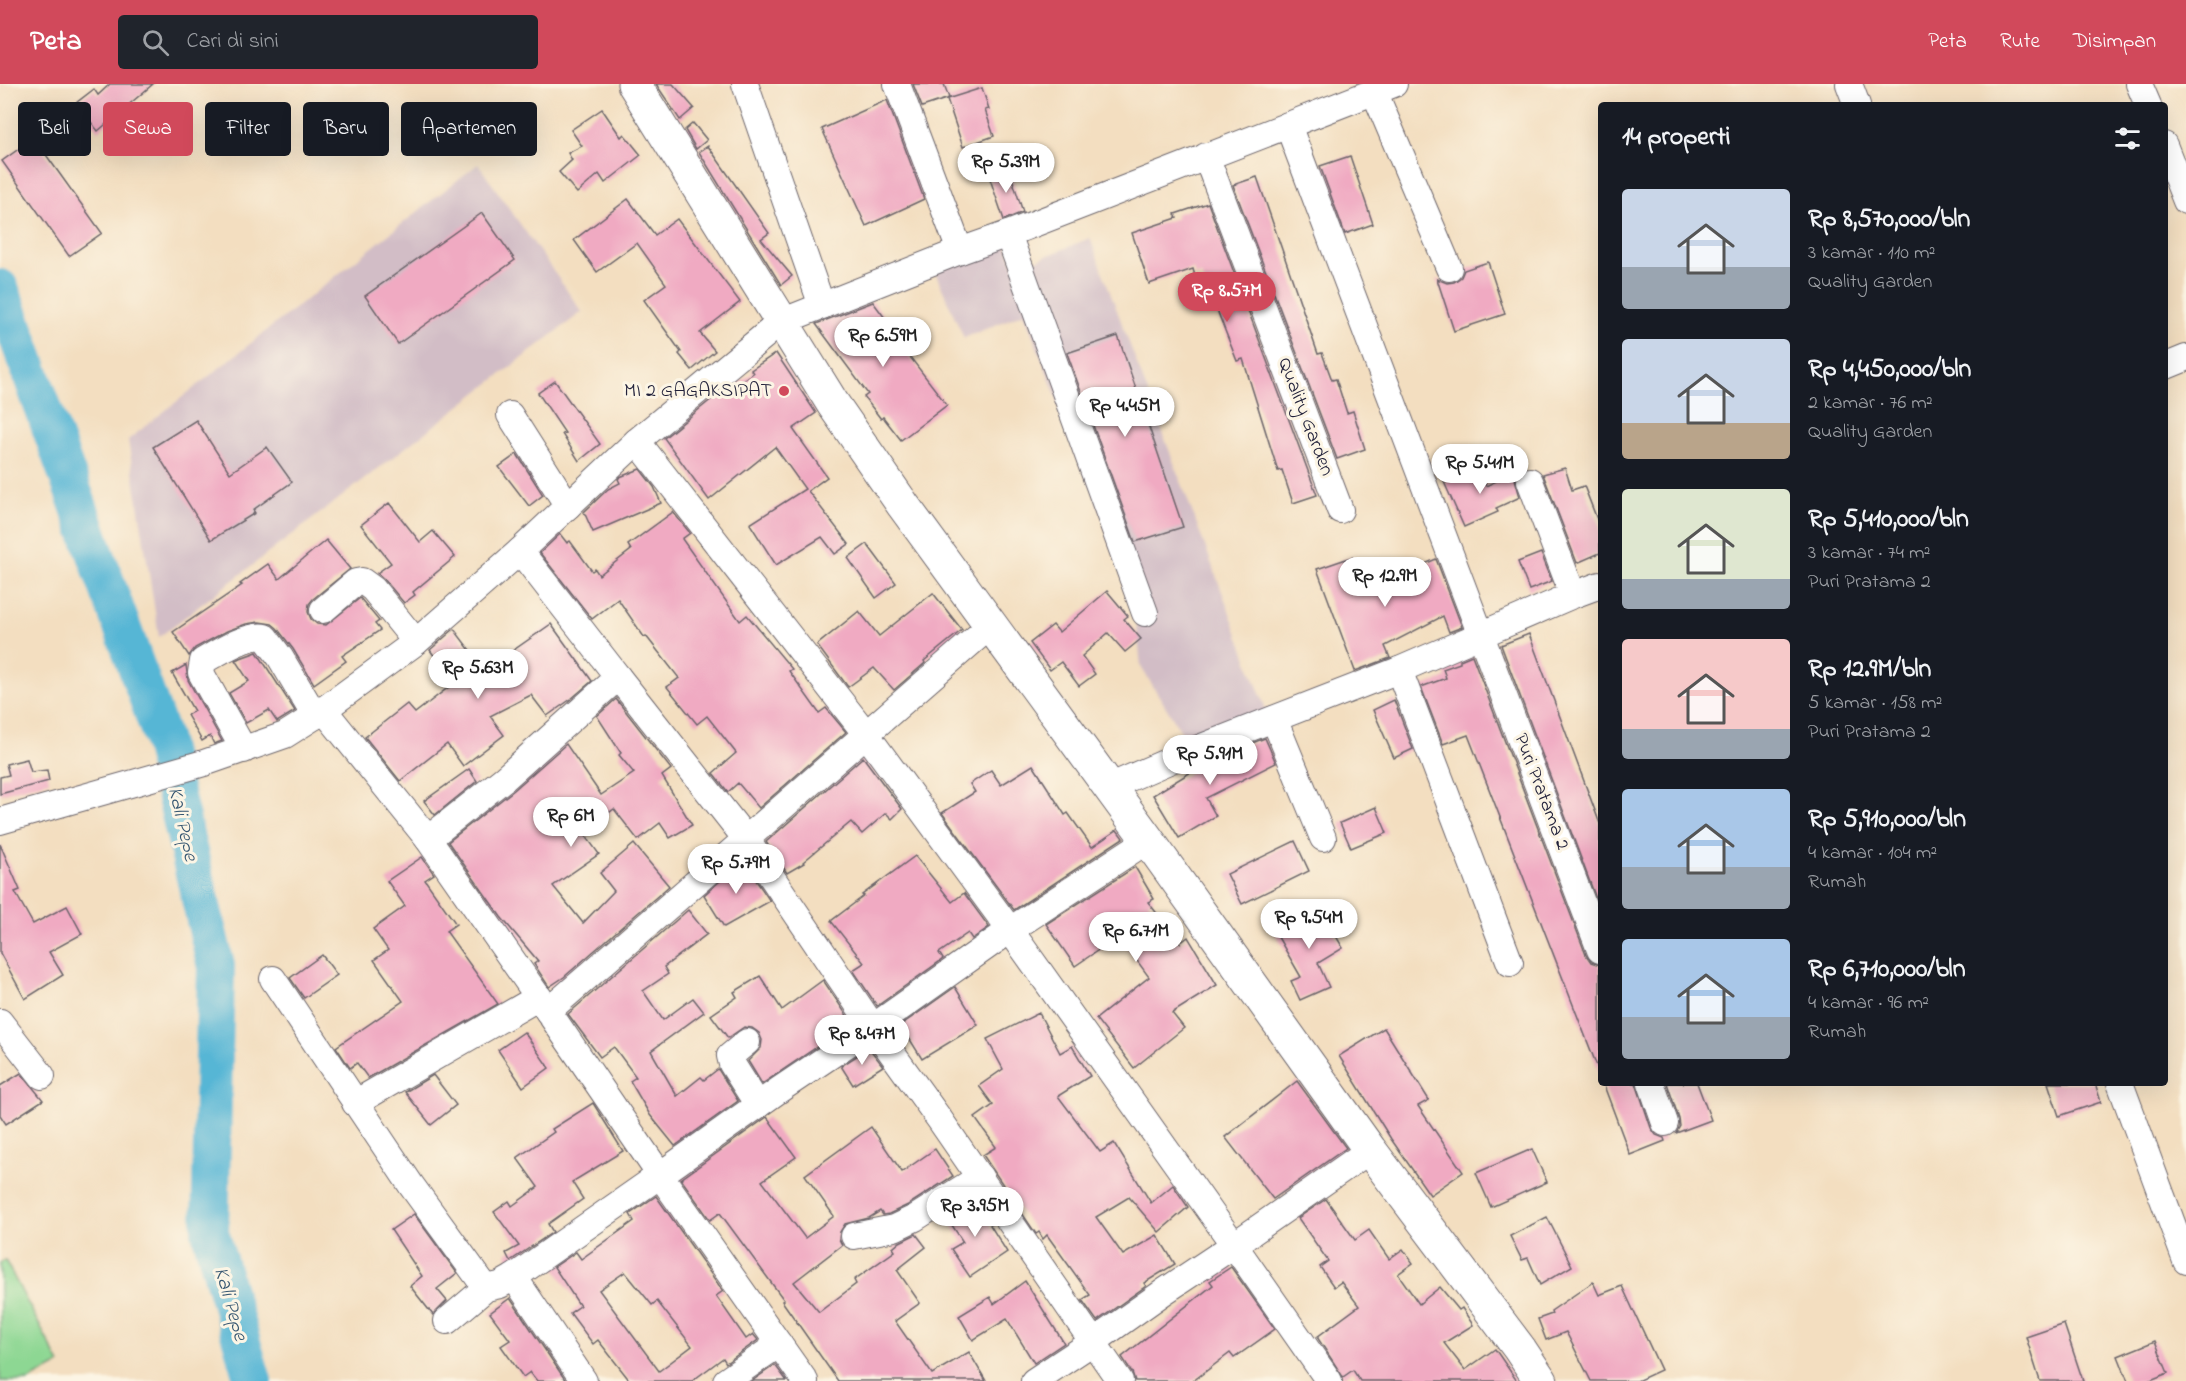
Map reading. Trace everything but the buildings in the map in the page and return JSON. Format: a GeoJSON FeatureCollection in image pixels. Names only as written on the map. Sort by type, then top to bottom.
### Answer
{"type":"FeatureCollection","features":[{"type":"Feature","properties":{"kind":"main road"},"geometry":{"type":"LineString","coordinates":[[634,84],[842,419],[1370,1150],[1519,1348],[1541,1381]]}},
{"type":"Feature","properties":{"kind":"street"},"geometry":{"type":"LineString","coordinates":[[745,84],[822,306]]}},
{"type":"Feature","properties":{"kind":"street"},"geometry":{"type":"LineString","coordinates":[[897,84],[960,251]]}},
{"type":"Feature","properties":{"kind":"street"},"geometry":{"type":"LineString","coordinates":[[1849,84],[1856,102]]}},
{"type":"Feature","properties":{"kind":"street"},"geometry":{"type":"LineString","coordinates":[[2139,84],[2147,102]]}},
{"type":"Feature","properties":{"kind":"street"},"geometry":{"type":"LineString","coordinates":[[0,821],[204,763],[285,735],[416,642],[520,551],[638,441],[781,322],[1384,88],[1449,268]]}},
{"type":"Feature","properties":{"kind":"street","name":"Puri Pratama 2"},"geometry":{"type":"LineString","coordinates":[[1288,125],[1598,945]]}},
{"type":"Feature","properties":{"kind":"street"},"geometry":{"type":"LineString","coordinates":[[2168,155],[2186,201]]}},
{"type":"Feature","properties":{"kind":"street","name":"Quality Garden"},"geometry":{"type":"LineString","coordinates":[[1206,156],[1340,510]]}},
{"type":"Feature","properties":{"kind":"street"},"geometry":{"type":"LineString","coordinates":[[1008,234],[1145,613]]}},
{"type":"Feature","properties":{"kind":"street"},"geometry":{"type":"LineString","coordinates":[[2168,365],[2186,358]]}},
{"type":"Feature","properties":{"kind":"street"},"geometry":{"type":"LineString","coordinates":[[510,415],[568,506]]}},
{"type":"Feature","properties":{"kind":"street"},"geometry":{"type":"LineString","coordinates":[[638,441],[866,734],[1010,930],[1329,1381]]}},
{"type":"Feature","properties":{"kind":"street"},"geometry":{"type":"LineString","coordinates":[[1530,481],[1573,595]]}},
{"type":"Feature","properties":{"kind":"street"},"geometry":{"type":"LineString","coordinates":[[520,551],[746,839],[873,1027],[980,1177],[1120,1381]]}},
{"type":"Feature","properties":{"kind":"street"},"geometry":{"type":"LineString","coordinates":[[323,610],[357,582],[362,581],[374,589],[416,642]]}},
{"type":"Feature","properties":{"kind":"street"},"geometry":{"type":"LineString","coordinates":[[1109,787],[1194,750],[1399,670],[1598,586]]}},
{"type":"Feature","properties":{"kind":"street"},"geometry":{"type":"LineString","coordinates":[[356,1103],[543,1004],[746,839],[991,625]]}},
{"type":"Feature","properties":{"kind":"street"},"geometry":{"type":"LineString","coordinates":[[244,750],[201,673],[203,662],[216,653],[255,636],[265,637],[319,713],[428,839],[805,1381]]}},
{"type":"Feature","properties":{"kind":"street"},"geometry":{"type":"LineString","coordinates":[[1399,670],[1510,963]]}},
{"type":"Feature","properties":{"kind":"street"},"geometry":{"type":"LineString","coordinates":[[428,839],[505,778],[618,677]]}},
{"type":"Feature","properties":{"kind":"street"},"geometry":{"type":"LineString","coordinates":[[1274,718],[1323,838]]}},
{"type":"Feature","properties":{"kind":"street"},"geometry":{"type":"LineString","coordinates":[[447,1321],[486,1288],[500,1285],[514,1277],[1010,930],[1148,840]]}},
{"type":"Feature","properties":{"kind":"street"},"geometry":{"type":"LineString","coordinates":[[273,979],[411,1185],[486,1288]]}},
{"type":"Feature","properties":{"kind":"street"},"geometry":{"type":"LineString","coordinates":[[0,1022],[42,1076]]}},
{"type":"Feature","properties":{"kind":"street"},"geometry":{"type":"LineString","coordinates":[[747,1042],[730,1056],[732,1064],[758,1105]]}},
{"type":"Feature","properties":{"kind":"street"},"geometry":{"type":"LineString","coordinates":[[1651,1086],[1665,1122]]}},
{"type":"Feature","properties":{"kind":"street"},"geometry":{"type":"LineString","coordinates":[[2121,1086],[2186,1262]]}},
{"type":"Feature","properties":{"kind":"street"},"geometry":{"type":"LineString","coordinates":[[1034,1381],[1370,1150]]}},
{"type":"Feature","properties":{"kind":"street"},"geometry":{"type":"LineString","coordinates":[[854,1236],[894,1228],[915,1218],[980,1177]]}},
{"type":"Feature","properties":{"kind":"street"},"geometry":{"type":"LineString","coordinates":[[514,1277],[584,1381]]}},
{"type":"Feature","properties":{"kind":"street"},"geometry":{"type":"LineString","coordinates":[[726,1381],[779,1344]]}},
{"type":"Feature","properties":{"kind":"shaded area"},"geometry":{"type":"Polygon","coordinates":[[[478,164],[582,312],[159,637],[128,440],[478,164]]]}},
{"type":"Feature","properties":{"kind":"shaded area"},"geometry":{"type":"Polygon","coordinates":[[[1090,238],[1268,715],[1192,749],[1141,667],[1134,598],[1024,313],[964,338],[934,270],[1005,243],[1015,269],[1090,238]]]}},
{"type":"Feature","properties":{"kind":"green space"},"geometry":{"type":"Polygon","coordinates":[[[5,1260],[60,1364],[28,1381],[0,1381],[0,1263],[5,1260]]]}},
{"type":"Feature","properties":{"kind":"waterway","name":"Kali Pepe"},"geometry":{"type":"LineString","coordinates":[[0,288],[162,738],[216,966],[210,1232],[253,1381]]}},
{"type":"Feature","properties":{"kind":"place","name":"MI 2 GAGAKSIPAT"},"geometry":{"type":"Point","coordinates":[784,391]}}]}
